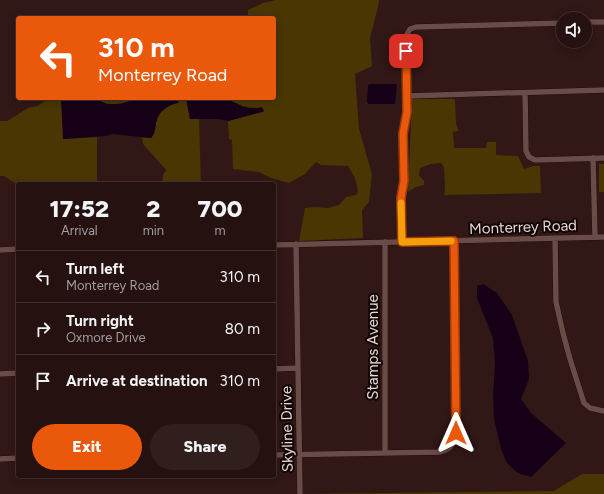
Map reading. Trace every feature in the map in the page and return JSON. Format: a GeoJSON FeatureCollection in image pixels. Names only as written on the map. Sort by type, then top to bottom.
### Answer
{"type":"FeatureCollection","features":[{"type":"Feature","properties":{"kind":"street"},"geometry":{"type":"LineString","coordinates":[[592,22],[604,22]]}},
{"type":"Feature","properties":{"kind":"street"},"geometry":{"type":"LineString","coordinates":[[402,242],[401,198],[404,181],[403,134],[407,112],[406,36],[410,29],[416,27],[556,23]]}},
{"type":"Feature","properties":{"kind":"street"},"geometry":{"type":"LineString","coordinates":[[407,96],[604,90]]}},
{"type":"Feature","properties":{"kind":"street"},"geometry":{"type":"LineString","coordinates":[[525,93],[526,151],[529,157],[535,160],[604,158]]}},
{"type":"Feature","properties":{"kind":"street"},"geometry":{"type":"LineString","coordinates":[[593,158],[594,237]]}},
{"type":"Feature","properties":{"kind":"street","name":"Monterrey Road"},"geometry":{"type":"LineString","coordinates":[[276,245],[604,237]]}},
{"type":"Feature","properties":{"kind":"street"},"geometry":{"type":"LineString","coordinates":[[555,238],[556,302],[570,359],[584,403],[590,408],[604,411]]}},
{"type":"Feature","properties":{"kind":"street"},"geometry":{"type":"LineString","coordinates":[[276,454],[445,452],[451,447],[455,438],[454,241]]}},
{"type":"Feature","properties":{"kind":"street","name":"Stamps Avenue"},"geometry":{"type":"LineString","coordinates":[[384,242],[385,453]]}},
{"type":"Feature","properties":{"kind":"street","name":"Skyline Drive"},"geometry":{"type":"LineString","coordinates":[[296,244],[300,494]]}},
{"type":"Feature","properties":{"kind":"street"},"geometry":{"type":"LineString","coordinates":[[0,250],[16,249]]}},
{"type":"Feature","properties":{"kind":"street"},"geometry":{"type":"LineString","coordinates":[[276,369],[298,368]]}},
{"type":"Feature","properties":{"kind":"street"},"geometry":{"type":"LineString","coordinates":[[0,374],[16,374]]}},
{"type":"Feature","properties":{"kind":"street"},"geometry":{"type":"LineString","coordinates":[[0,459],[16,458]]}},
{"type":"Feature","properties":{"kind":"shaded area"},"geometry":{"type":"Polygon","coordinates":[[[276,0],[379,0],[370,38],[372,66],[355,74],[359,129],[372,174],[369,202],[362,210],[363,238],[299,241],[305,208],[328,208],[339,205],[346,197],[356,195],[358,192],[355,178],[348,166],[321,165],[316,162],[305,174],[289,183],[271,178],[259,172],[233,169],[232,140],[229,139],[228,121],[262,112],[258,108],[245,107],[227,100],[276,100],[276,16],[248,16],[248,10],[263,3],[276,0]]]}},
{"type":"Feature","properties":{"kind":"shaded area"},"geometry":{"type":"Polygon","coordinates":[[[368,85],[397,85],[395,104],[369,104],[367,102],[368,85]]]}},
{"type":"Feature","properties":{"kind":"shaded area"},"geometry":{"type":"Polygon","coordinates":[[[412,99],[455,99],[456,124],[459,131],[453,132],[454,148],[486,148],[487,142],[496,142],[496,155],[518,156],[524,169],[533,166],[540,166],[541,193],[444,195],[444,167],[441,163],[431,164],[420,168],[419,175],[424,181],[424,185],[416,187],[408,192],[412,99]]]}},
{"type":"Feature","properties":{"kind":"shaded area"},"geometry":{"type":"Polygon","coordinates":[[[47,100],[61,100],[64,139],[97,137],[97,182],[16,182],[16,184],[4,176],[0,176],[0,121],[7,121],[28,108],[37,106],[47,100]]]}},
{"type":"Feature","properties":{"kind":"shaded area"},"geometry":{"type":"Polygon","coordinates":[[[61,100],[98,100],[107,104],[120,104],[134,100],[179,100],[178,103],[170,105],[161,112],[157,119],[154,133],[151,138],[112,134],[106,136],[63,139],[61,100]]]}},
{"type":"Feature","properties":{"kind":"shaded area"},"geometry":{"type":"Polygon","coordinates":[[[97,100],[134,100],[115,104],[97,100]]]}},
{"type":"Feature","properties":{"kind":"shaded area"},"geometry":{"type":"Polygon","coordinates":[[[178,100],[186,100],[190,119],[199,118],[201,182],[162,182],[163,175],[166,170],[143,144],[142,137],[151,138],[157,119],[161,112],[166,107],[178,100]]]}},
{"type":"Feature","properties":{"kind":"shaded area"},"geometry":{"type":"Polygon","coordinates":[[[186,100],[229,100],[246,107],[262,107],[264,111],[228,121],[219,119],[190,119],[186,100]]]}},
{"type":"Feature","properties":{"kind":"shaded area"},"geometry":{"type":"Polygon","coordinates":[[[599,164],[604,164],[604,192],[599,192],[599,164]]]}},
{"type":"Feature","properties":{"kind":"shaded area"},"geometry":{"type":"Polygon","coordinates":[[[483,284],[497,293],[512,315],[528,361],[529,379],[521,399],[531,413],[566,443],[531,477],[518,473],[507,463],[501,449],[494,419],[493,395],[495,364],[493,338],[477,298],[477,286],[483,284]]]}},
{"type":"Feature","properties":{"kind":"shaded area"},"geometry":{"type":"Polygon","coordinates":[[[582,474],[604,474],[604,494],[303,494],[554,491],[582,474]]]}},
{"type":"Feature","properties":{"kind":"slow traffic"},"geometry":{"type":"LineString","coordinates":[[401,203],[402,242],[451,241]]}},
{"type":"Feature","properties":{"kind":"route"},"geometry":{"type":"LineString","coordinates":[[406,51],[407,112],[403,134],[404,181],[401,198],[402,242],[454,241],[456,433]]}}]}
